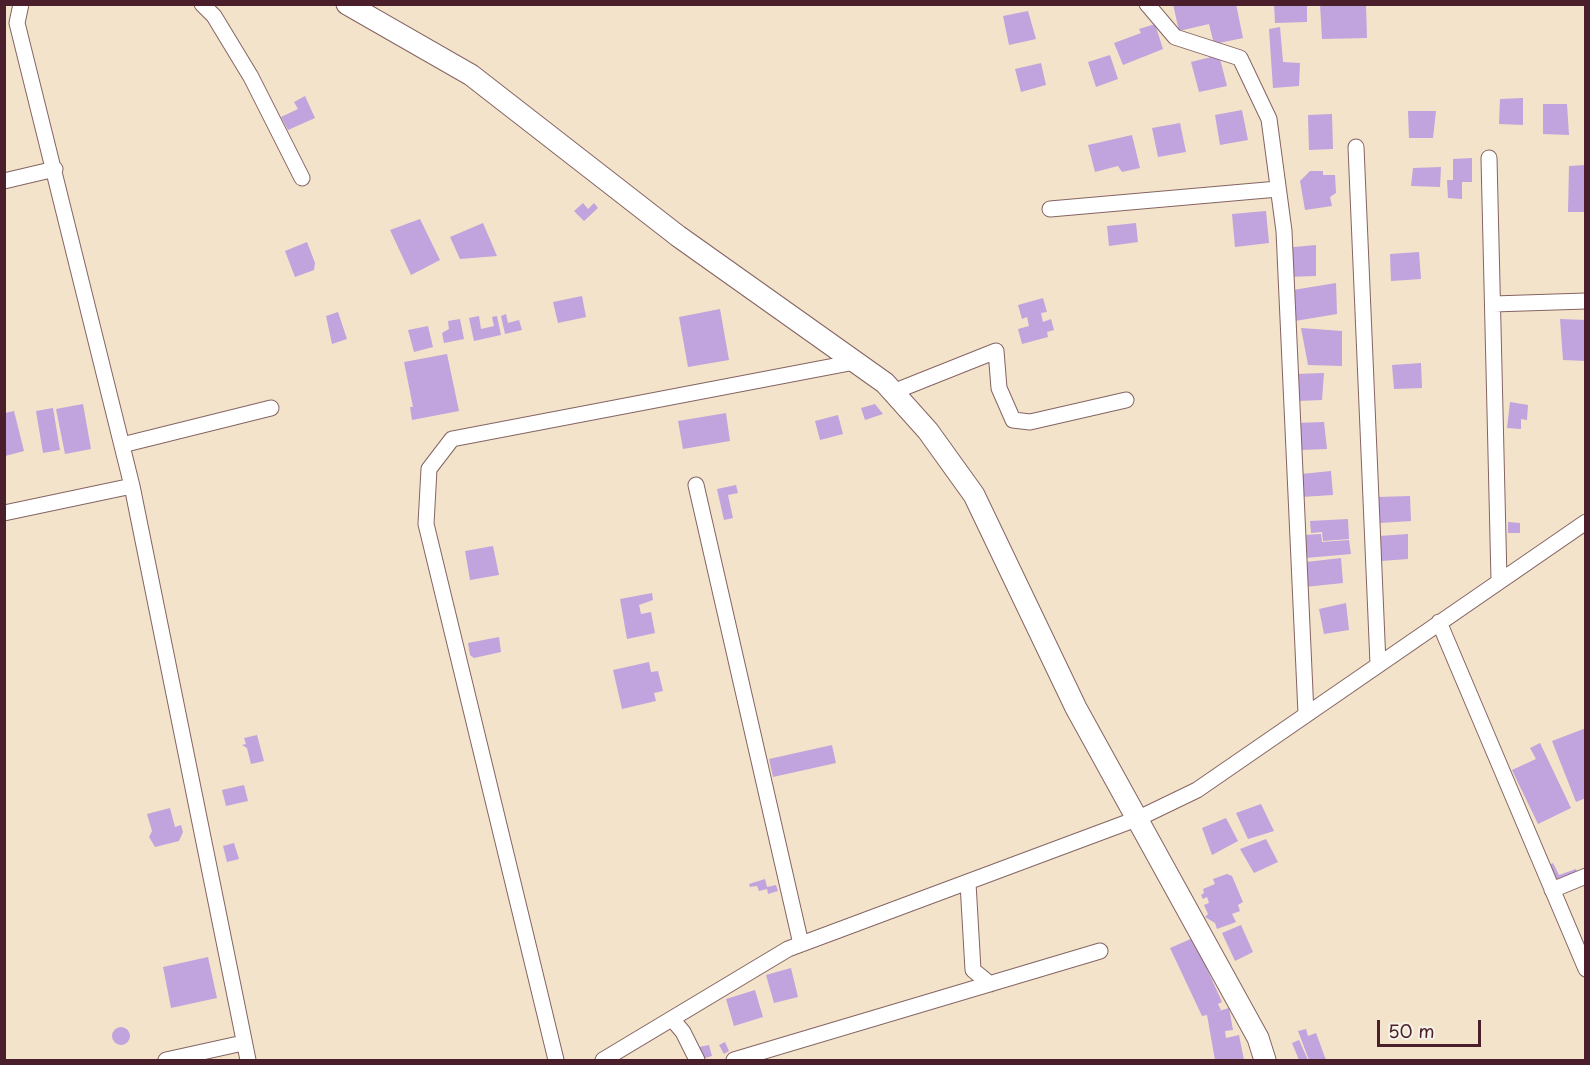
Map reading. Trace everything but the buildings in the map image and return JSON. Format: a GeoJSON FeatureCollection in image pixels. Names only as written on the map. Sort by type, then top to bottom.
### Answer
{"type":"FeatureCollection","features":[{"type":"Feature","properties":{"kind":"street"},"geometry":{"type":"LineString","coordinates":[[21,4],[17,23],[132,486],[248,1060]]}},
{"type":"Feature","properties":{"kind":"street"},"geometry":{"type":"LineString","coordinates":[[202,4],[214,16],[251,77],[302,178]]}},
{"type":"Feature","properties":{"kind":"street"},"geometry":{"type":"LineString","coordinates":[[347,4],[471,75],[678,236],[855,362],[893,392],[928,431],[974,495],[1076,708],[1139,818],[1258,1038],[1265,1060]]}},
{"type":"Feature","properties":{"kind":"street"},"geometry":{"type":"LineString","coordinates":[[1147,4],[1175,37],[1240,58],[1269,119],[1284,231],[1306,714]]}},
{"type":"Feature","properties":{"kind":"street"},"geometry":{"type":"LineString","coordinates":[[1356,147],[1378,664]]}},
{"type":"Feature","properties":{"kind":"street"},"geometry":{"type":"LineString","coordinates":[[1489,158],[1499,580]]}},
{"type":"Feature","properties":{"kind":"street"},"geometry":{"type":"LineString","coordinates":[[4,181],[55,169]]}},
{"type":"Feature","properties":{"kind":"street"},"geometry":{"type":"LineString","coordinates":[[1050,209],[1278,189]]}},
{"type":"Feature","properties":{"kind":"street"},"geometry":{"type":"LineString","coordinates":[[1493,304],[1586,300]]}},
{"type":"Feature","properties":{"kind":"street"},"geometry":{"type":"LineString","coordinates":[[893,392],[996,351],[999,388],[1013,420],[1030,422],[1126,400]]}},
{"type":"Feature","properties":{"kind":"street"},"geometry":{"type":"LineString","coordinates":[[556,1060],[426,524],[429,469],[452,438],[855,362]]}},
{"type":"Feature","properties":{"kind":"street"},"geometry":{"type":"LineString","coordinates":[[122,445],[271,408]]}},
{"type":"Feature","properties":{"kind":"street"},"geometry":{"type":"LineString","coordinates":[[696,484],[801,945]]}},
{"type":"Feature","properties":{"kind":"street"},"geometry":{"type":"LineString","coordinates":[[4,513],[132,486]]}},
{"type":"Feature","properties":{"kind":"street"},"geometry":{"type":"LineString","coordinates":[[603,1060],[788,949],[968,884],[1139,818],[1197,790],[1586,522]]}},
{"type":"Feature","properties":{"kind":"street"},"geometry":{"type":"LineString","coordinates":[[1438,622],[1586,969]]}},
{"type":"Feature","properties":{"kind":"street"},"geometry":{"type":"LineString","coordinates":[[1552,890],[1586,876]]}},
{"type":"Feature","properties":{"kind":"street"},"geometry":{"type":"LineString","coordinates":[[968,884],[974,970],[990,984]]}},
{"type":"Feature","properties":{"kind":"street"},"geometry":{"type":"LineString","coordinates":[[734,1060],[1100,951]]}},
{"type":"Feature","properties":{"kind":"street"},"geometry":{"type":"LineString","coordinates":[[672,1019],[683,1032],[697,1060]]}},
{"type":"Feature","properties":{"kind":"street"},"geometry":{"type":"LineString","coordinates":[[166,1060],[243,1043]]}}]}
